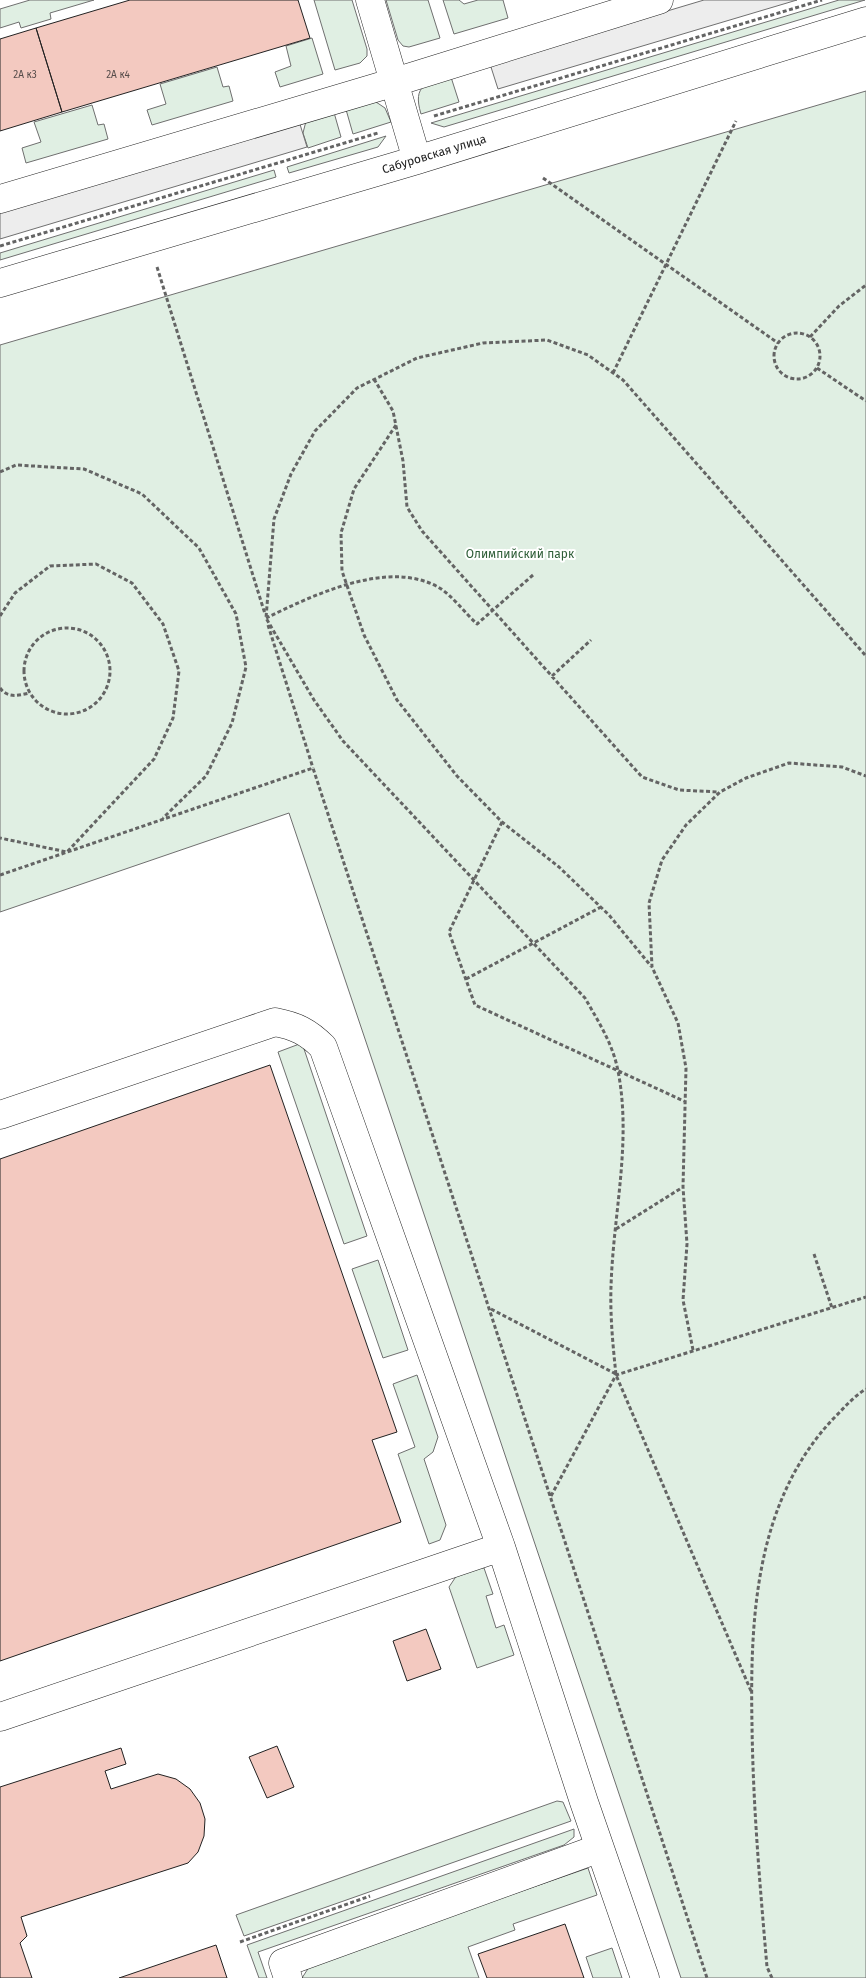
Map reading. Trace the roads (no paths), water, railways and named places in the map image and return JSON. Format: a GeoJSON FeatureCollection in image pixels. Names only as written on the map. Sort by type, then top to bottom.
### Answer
{"type":"FeatureCollection","features":[{"type":"Feature","properties":{"kind":"street"},"geometry":{"type":"LineString","coordinates":[[370,0],[417,160]]}},
{"type":"Feature","properties":{"kind":"street"},"geometry":{"type":"LineString","coordinates":[[0,199],[395,82],[659,0]]}},
{"type":"Feature","properties":{"kind":"street","name":"Сабуровская улица"},"geometry":{"type":"LineString","coordinates":[[0,283],[417,160],[866,21]]}},
{"type":"Feature","properties":{"kind":"street"},"geometry":{"type":"LineString","coordinates":[[0,1115],[274,1022],[295,1026],[309,1034],[323,1047],[501,1547],[600,1848],[646,1978]]}},
{"type":"Feature","properties":{"kind":"street"},"geometry":{"type":"LineString","coordinates":[[0,1717],[501,1547]]}},
{"type":"Feature","properties":{"kind":"street"},"geometry":{"type":"LineString","coordinates":[[288,1978],[283,1963],[600,1848]]}},
{"type":"Feature","properties":{"kind":"park label","name":"Олимпийский парк"},"geometry":{"type":"Point","coordinates":[520,554]}}]}
